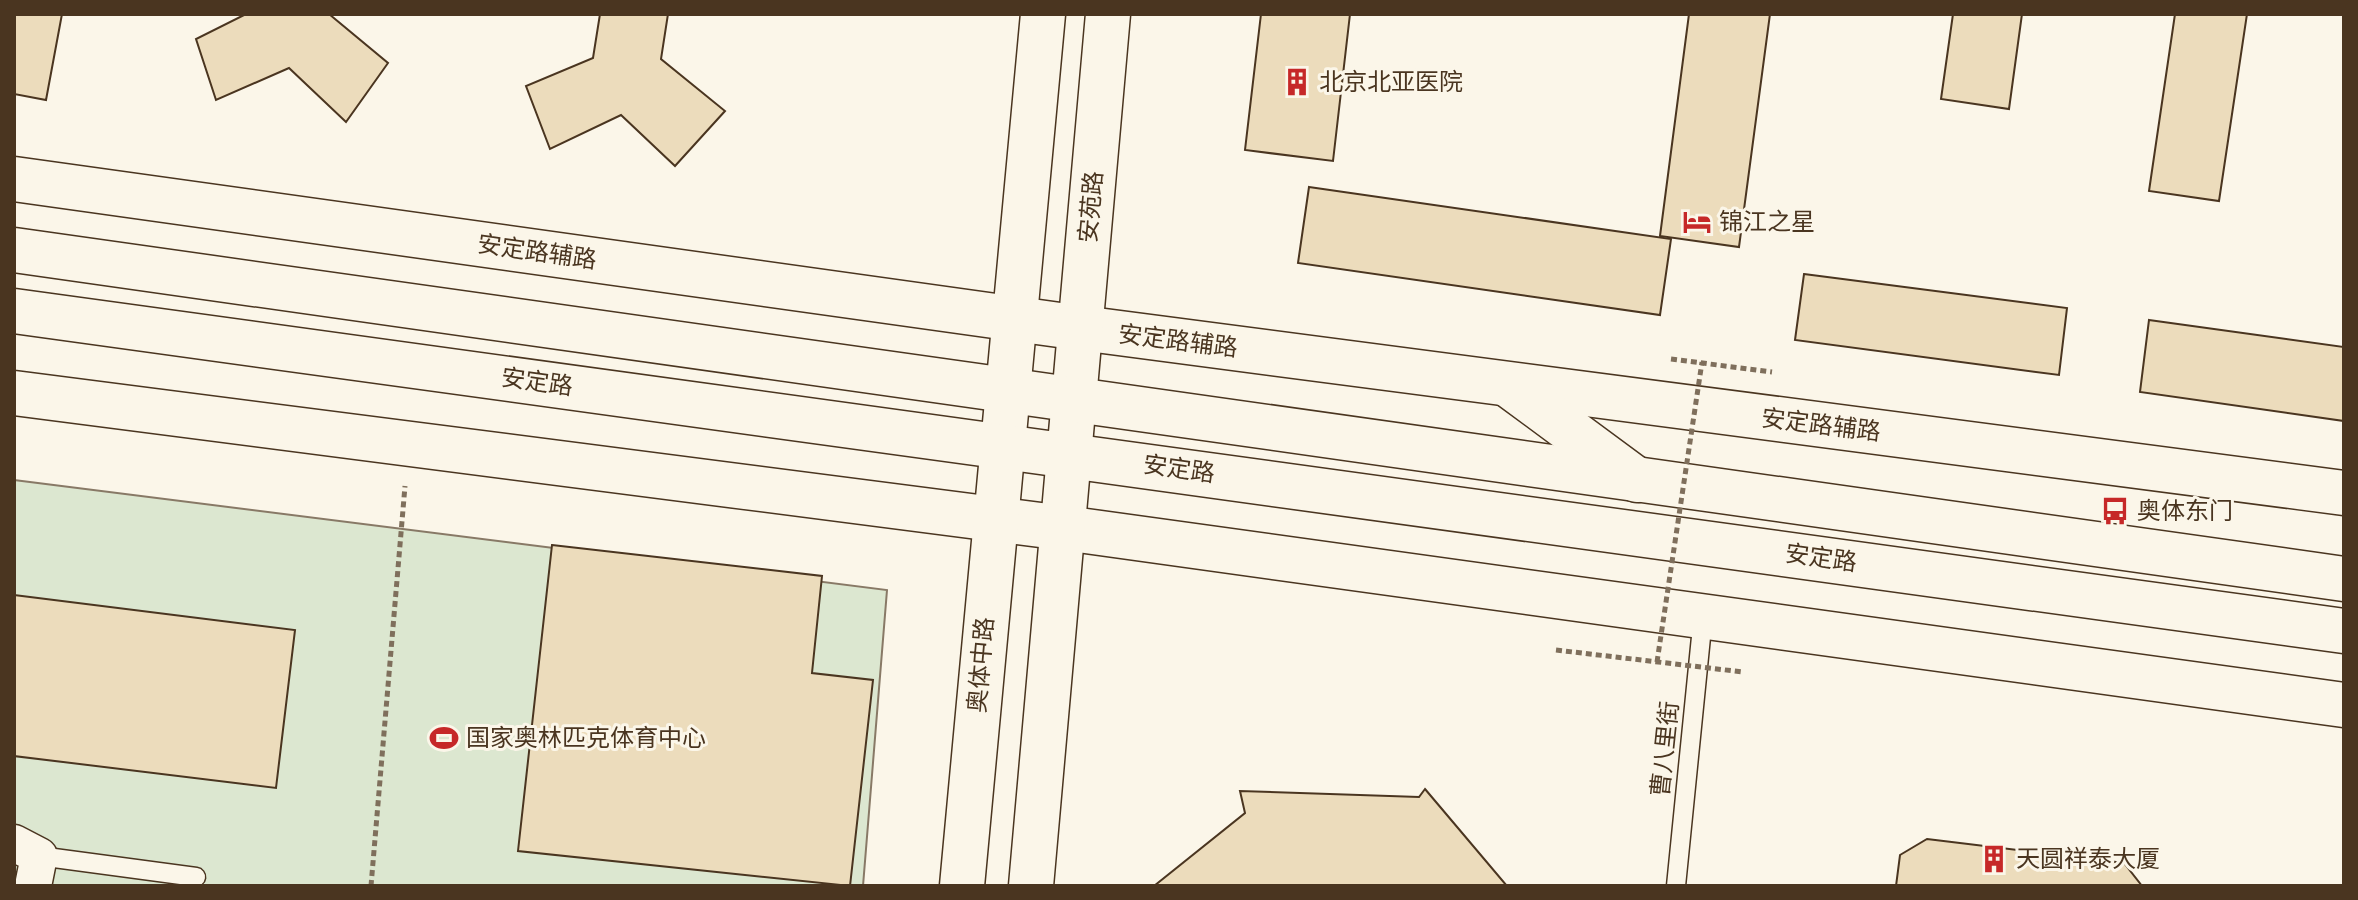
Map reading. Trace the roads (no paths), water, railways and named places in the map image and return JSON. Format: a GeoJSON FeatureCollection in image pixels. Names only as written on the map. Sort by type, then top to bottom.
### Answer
{"type":"FeatureCollection","features":[{"type":"Feature","properties":{"kind":"main road"},"geometry":{"type":"LineString","coordinates":[[1009,392],[1043,14]]}},
{"type":"Feature","properties":{"kind":"main road","name":"安苑路"},"geometry":{"type":"LineString","coordinates":[[1071,454],[1108,14]]}},
{"type":"Feature","properties":{"kind":"main road","name":"安定路辅路"},"geometry":{"type":"LineString","coordinates":[[14,179],[1081,328],[2344,493]]}},
{"type":"Feature","properties":{"kind":"main road"},"geometry":{"type":"LineString","coordinates":[[14,250],[2344,579]]}},
{"type":"Feature","properties":{"kind":"main road","name":"安定路"},"geometry":{"type":"LineString","coordinates":[[14,311],[2344,631]]}},
{"type":"Feature","properties":{"kind":"main road"},"geometry":{"type":"LineString","coordinates":[[1508,384],[1637,480]]}},
{"type":"Feature","properties":{"kind":"main road","name":"奥体中路"},"geometry":{"type":"LineString","coordinates":[[962,886],[1009,392]]}},
{"type":"Feature","properties":{"kind":"main road"},"geometry":{"type":"LineString","coordinates":[[14,393],[1064,528],[2344,705]]}},
{"type":"Feature","properties":{"kind":"main road"},"geometry":{"type":"LineString","coordinates":[[1031,886],[1071,454]]}},
{"type":"Feature","properties":{"kind":"lane","name":"曹八里街"},"geometry":{"type":"LineString","coordinates":[[1676,886],[1703,617]]}},
{"type":"Feature","properties":{"kind":"lane"},"geometry":{"type":"LineString","coordinates":[[29,861],[196,877]]}},
{"type":"Feature","properties":{"kind":"place","name":"北京北亚医院"},"geometry":{"type":"Point","coordinates":[1297,82]}},
{"type":"Feature","properties":{"kind":"place","name":"锦江之星"},"geometry":{"type":"Point","coordinates":[1697,222]}},
{"type":"Feature","properties":{"kind":"place","name":"奥体东门"},"geometry":{"type":"Point","coordinates":[2115,511]}},
{"type":"Feature","properties":{"kind":"place","name":"国家奥林匹克体育中心"},"geometry":{"type":"Point","coordinates":[444,738]}},
{"type":"Feature","properties":{"kind":"place","name":"天圆祥泰大厦"},"geometry":{"type":"Point","coordinates":[1994,859]}}]}
